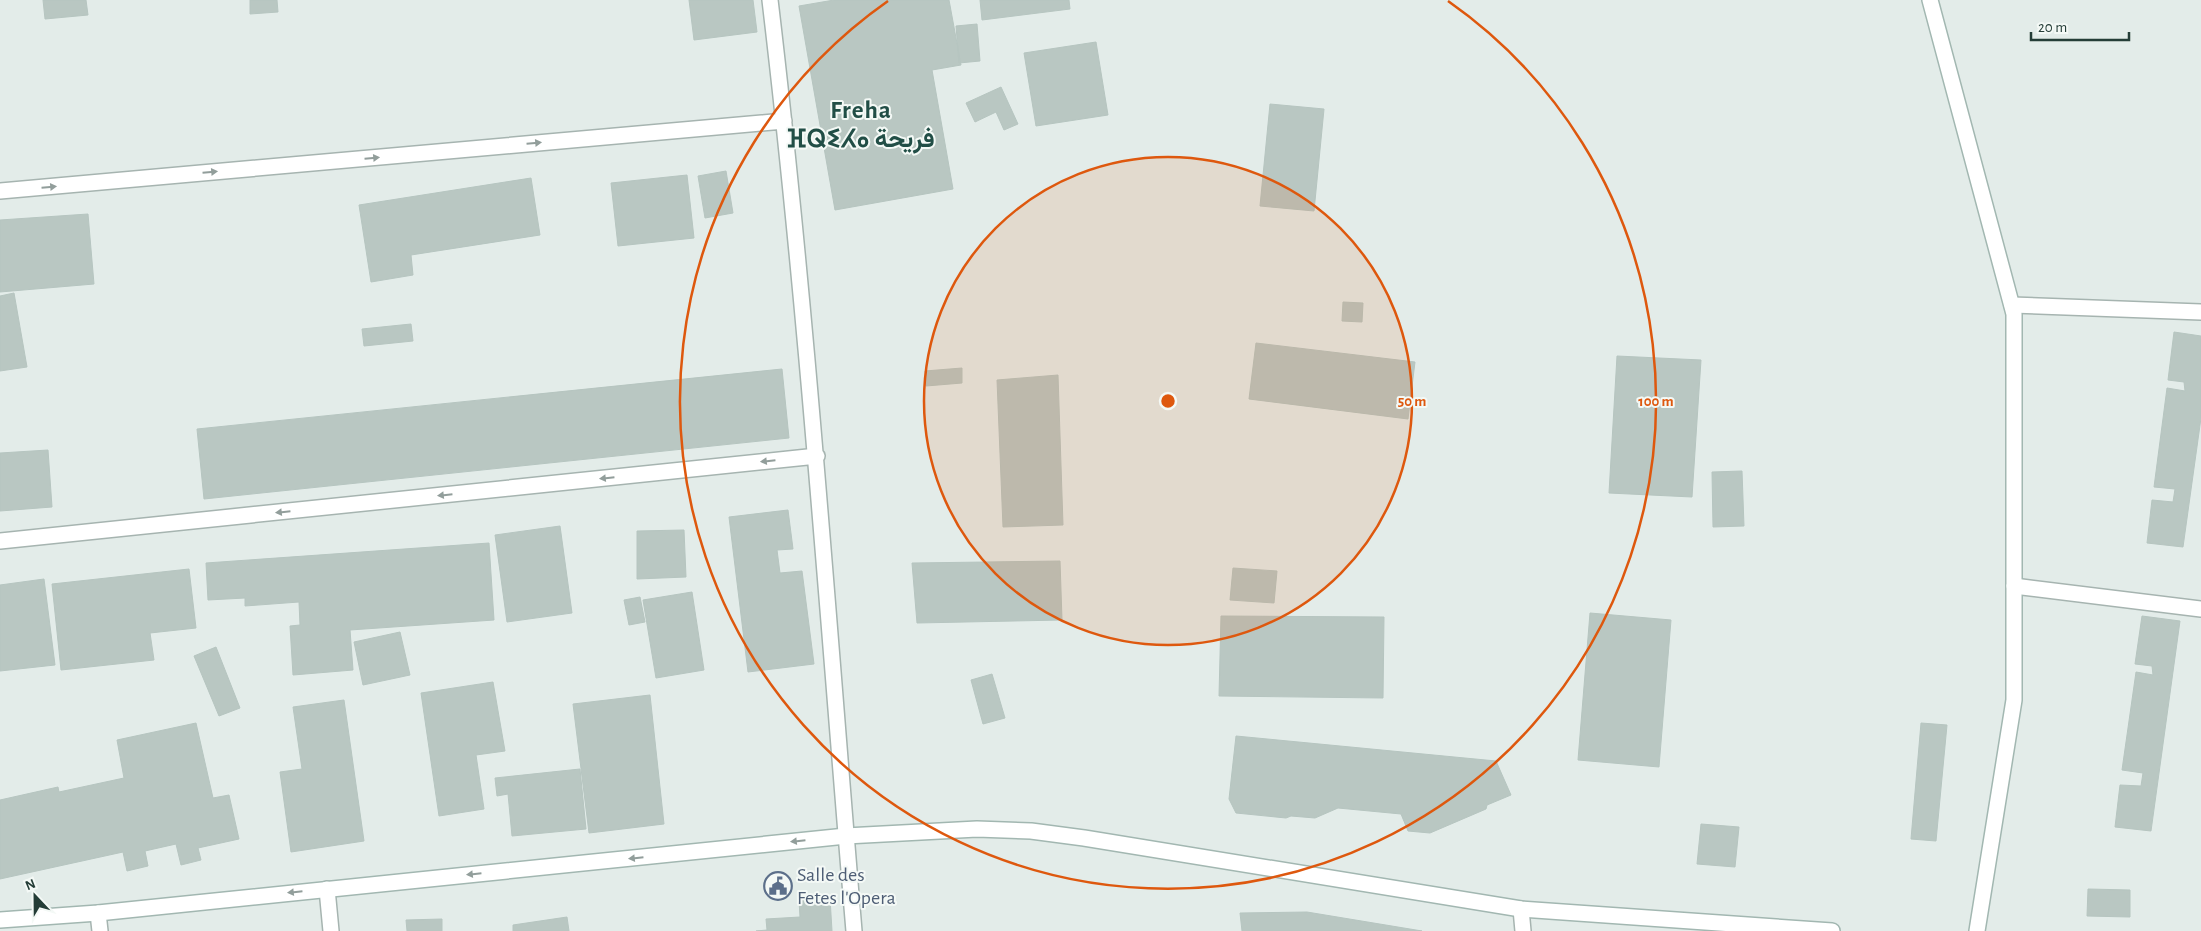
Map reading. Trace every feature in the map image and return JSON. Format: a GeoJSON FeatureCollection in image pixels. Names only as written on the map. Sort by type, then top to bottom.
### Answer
{"type":"FeatureCollection","features":[{"type":"Feature","properties":{"kind":"street"},"geometry":{"type":"LineString","coordinates":[[770,0],[784,121],[817,456],[854,931]]}},
{"type":"Feature","properties":{"kind":"street"},"geometry":{"type":"LineString","coordinates":[[1930,0],[2012,305],[2014,324],[2014,700],[1977,931]]}},
{"type":"Feature","properties":{"kind":"street"},"geometry":{"type":"LineString","coordinates":[[0,191],[784,121]]}},
{"type":"Feature","properties":{"kind":"street"},"geometry":{"type":"LineString","coordinates":[[2012,305],[2201,312]]}},
{"type":"Feature","properties":{"kind":"street"},"geometry":{"type":"LineString","coordinates":[[0,541],[817,456]]}},
{"type":"Feature","properties":{"kind":"street"},"geometry":{"type":"LineString","coordinates":[[2014,586],[2201,609]]}},
{"type":"Feature","properties":{"kind":"street"},"geometry":{"type":"LineString","coordinates":[[0,920],[98,913],[846,836],[977,829],[1031,831],[1521,909],[1832,931]]}},
{"type":"Feature","properties":{"kind":"street"},"geometry":{"type":"LineString","coordinates":[[327,889],[331,931]]}},
{"type":"Feature","properties":{"kind":"street"},"geometry":{"type":"LineString","coordinates":[[1521,909],[1523,931]]}},
{"type":"Feature","properties":{"kind":"street"},"geometry":{"type":"LineString","coordinates":[[98,913],[100,931]]}},
{"type":"Feature","properties":{"kind":"building"},"geometry":{"type":"Polygon","coordinates":[[[43,0],[86,0],[88,15],[45,19],[43,0]]]}},
{"type":"Feature","properties":{"kind":"building"},"geometry":{"type":"Polygon","coordinates":[[[250,0],[277,0],[278,12],[250,14],[250,0]]]}},
{"type":"Feature","properties":{"kind":"building"},"geometry":{"type":"Polygon","coordinates":[[[689,0],[753,0],[757,32],[694,40],[689,0]]]}},
{"type":"Feature","properties":{"kind":"building"},"geometry":{"type":"Polygon","coordinates":[[[834,0],[949,0],[961,65],[932,70],[953,189],[835,210],[799,6],[834,0]]]}},
{"type":"Feature","properties":{"kind":"building"},"geometry":{"type":"Polygon","coordinates":[[[980,0],[1069,0],[1070,9],[982,20],[980,0]]]}},
{"type":"Feature","properties":{"kind":"building"},"geometry":{"type":"Polygon","coordinates":[[[977,24],[980,61],[959,63],[956,26],[977,24]]]}},
{"type":"Feature","properties":{"kind":"building"},"geometry":{"type":"Polygon","coordinates":[[[1096,42],[1108,115],[1036,126],[1024,53],[1096,42]]]}},
{"type":"Feature","properties":{"kind":"building"},"geometry":{"type":"Polygon","coordinates":[[[1001,87],[1018,124],[1004,130],[996,112],[975,122],[966,103],[1001,87]]]}},
{"type":"Feature","properties":{"kind":"building"},"geometry":{"type":"Polygon","coordinates":[[[1270,104],[1324,109],[1314,211],[1260,206],[1270,104]]]}},
{"type":"Feature","properties":{"kind":"building"},"geometry":{"type":"Polygon","coordinates":[[[726,171],[733,213],[705,218],[698,176],[726,171]]]}},
{"type":"Feature","properties":{"kind":"building"},"geometry":{"type":"Polygon","coordinates":[[[687,175],[694,238],[618,246],[611,183],[687,175]]]}},
{"type":"Feature","properties":{"kind":"building"},"geometry":{"type":"Polygon","coordinates":[[[531,178],[540,235],[411,255],[413,275],[371,282],[359,205],[531,178]]]}},
{"type":"Feature","properties":{"kind":"building"},"geometry":{"type":"Polygon","coordinates":[[[88,214],[94,284],[0,292],[0,220],[88,214]]]}},
{"type":"Feature","properties":{"kind":"building"},"geometry":{"type":"Polygon","coordinates":[[[14,293],[27,367],[0,371],[0,296],[14,293]]]}},
{"type":"Feature","properties":{"kind":"building"},"geometry":{"type":"Polygon","coordinates":[[[1343,302],[1363,303],[1362,322],[1342,321],[1343,302]]]}},
{"type":"Feature","properties":{"kind":"building"},"geometry":{"type":"Polygon","coordinates":[[[411,324],[413,341],[364,346],[362,329],[411,324]]]}},
{"type":"Feature","properties":{"kind":"building"},"geometry":{"type":"Polygon","coordinates":[[[2174,332],[2201,336],[2201,418],[2183,547],[2147,543],[2152,500],[2173,502],[2175,489],[2154,487],[2167,388],[2185,391],[2184,382],[2168,380],[2174,332]]]}},
{"type":"Feature","properties":{"kind":"building"},"geometry":{"type":"Polygon","coordinates":[[[1256,343],[1415,362],[1408,419],[1249,399],[1256,343]]]}},
{"type":"Feature","properties":{"kind":"building"},"geometry":{"type":"Polygon","coordinates":[[[1617,356],[1701,360],[1692,497],[1609,493],[1617,356]]]}},
{"type":"Feature","properties":{"kind":"building"},"geometry":{"type":"Polygon","coordinates":[[[962,368],[962,383],[926,386],[925,371],[962,368]]]}},
{"type":"Feature","properties":{"kind":"building"},"geometry":{"type":"Polygon","coordinates":[[[782,369],[789,438],[204,499],[197,429],[782,369]]]}},
{"type":"Feature","properties":{"kind":"building"},"geometry":{"type":"Polygon","coordinates":[[[1058,375],[1063,525],[1003,527],[997,380],[1058,375]]]}},
{"type":"Feature","properties":{"kind":"building"},"geometry":{"type":"Polygon","coordinates":[[[48,450],[52,507],[0,511],[0,453],[48,450]]]}},
{"type":"Feature","properties":{"kind":"building"},"geometry":{"type":"Polygon","coordinates":[[[1742,471],[1744,526],[1713,527],[1712,472],[1742,471]]]}},
{"type":"Feature","properties":{"kind":"building"},"geometry":{"type":"Polygon","coordinates":[[[788,510],[793,549],[777,550],[780,573],[802,571],[814,664],[748,672],[729,517],[788,510]]]}},
{"type":"Feature","properties":{"kind":"building"},"geometry":{"type":"Polygon","coordinates":[[[560,526],[572,613],[507,622],[495,535],[560,526]]]}},
{"type":"Feature","properties":{"kind":"building"},"geometry":{"type":"Polygon","coordinates":[[[684,530],[686,577],[637,579],[637,531],[684,530]]]}},
{"type":"Feature","properties":{"kind":"building"},"geometry":{"type":"Polygon","coordinates":[[[489,543],[494,620],[350,630],[353,670],[293,675],[290,626],[300,625],[299,602],[245,606],[245,598],[208,600],[206,563],[489,543]]]}},
{"type":"Feature","properties":{"kind":"building"},"geometry":{"type":"Polygon","coordinates":[[[1060,561],[1062,620],[917,623],[912,563],[1060,561]]]}},
{"type":"Feature","properties":{"kind":"building"},"geometry":{"type":"Polygon","coordinates":[[[1233,568],[1277,571],[1274,603],[1230,600],[1233,568]]]}},
{"type":"Feature","properties":{"kind":"building"},"geometry":{"type":"Polygon","coordinates":[[[189,569],[196,628],[150,633],[154,660],[61,670],[52,584],[189,569]]]}},
{"type":"Feature","properties":{"kind":"building"},"geometry":{"type":"Polygon","coordinates":[[[44,579],[55,665],[0,671],[0,585],[44,579]]]}},
{"type":"Feature","properties":{"kind":"building"},"geometry":{"type":"Polygon","coordinates":[[[692,592],[704,670],[656,678],[643,600],[692,592]]]}},
{"type":"Feature","properties":{"kind":"building"},"geometry":{"type":"Polygon","coordinates":[[[640,597],[645,622],[629,625],[624,600],[640,597]]]}},
{"type":"Feature","properties":{"kind":"building"},"geometry":{"type":"Polygon","coordinates":[[[1590,613],[1671,620],[1659,767],[1578,760],[1590,613]]]}},
{"type":"Feature","properties":{"kind":"building"},"geometry":{"type":"Polygon","coordinates":[[[1221,616],[1384,617],[1383,698],[1219,696],[1221,616]]]}},
{"type":"Feature","properties":{"kind":"building"},"geometry":{"type":"Polygon","coordinates":[[[2142,616],[2180,621],[2151,831],[2115,827],[2120,785],[2141,786],[2143,773],[2122,770],[2136,672],[2153,675],[2152,666],[2135,664],[2142,616]]]}},
{"type":"Feature","properties":{"kind":"building"},"geometry":{"type":"Polygon","coordinates":[[[400,632],[410,675],[363,685],[354,642],[400,632]]]}},
{"type":"Feature","properties":{"kind":"building"},"geometry":{"type":"Polygon","coordinates":[[[216,647],[240,708],[219,716],[194,656],[216,647]]]}},
{"type":"Feature","properties":{"kind":"building"},"geometry":{"type":"Polygon","coordinates":[[[992,674],[1005,718],[983,724],[971,680],[992,674]]]}},
{"type":"Feature","properties":{"kind":"building"},"geometry":{"type":"Polygon","coordinates":[[[493,682],[505,751],[476,755],[484,809],[439,816],[421,693],[493,682]]]}},
{"type":"Feature","properties":{"kind":"building"},"geometry":{"type":"Polygon","coordinates":[[[650,695],[664,824],[589,833],[573,704],[650,695]]]}},
{"type":"Feature","properties":{"kind":"building"},"geometry":{"type":"Polygon","coordinates":[[[344,700],[364,841],[291,852],[280,772],[302,769],[293,707],[344,700]]]}},
{"type":"Feature","properties":{"kind":"building"},"geometry":{"type":"Polygon","coordinates":[[[196,723],[213,798],[229,795],[239,839],[198,848],[201,860],[181,865],[176,844],[145,851],[148,866],[127,871],[123,852],[0,879],[0,800],[58,787],[59,792],[124,778],[117,740],[196,723]]]}},
{"type":"Feature","properties":{"kind":"building"},"geometry":{"type":"Polygon","coordinates":[[[1921,723],[1947,725],[1936,841],[1911,839],[1921,723]]]}},
{"type":"Feature","properties":{"kind":"building"},"geometry":{"type":"Polygon","coordinates":[[[1236,736],[1496,761],[1511,795],[1487,805],[1486,809],[1430,833],[1408,831],[1401,814],[1338,808],[1315,818],[1291,816],[1286,818],[1236,813],[1229,799],[1236,736]]]}},
{"type":"Feature","properties":{"kind":"building"},"geometry":{"type":"Polygon","coordinates":[[[580,769],[586,829],[512,836],[508,794],[497,796],[495,778],[580,769]]]}},
{"type":"Feature","properties":{"kind":"building"},"geometry":{"type":"Polygon","coordinates":[[[1701,824],[1739,827],[1735,867],[1697,864],[1701,824]]]}},
{"type":"Feature","properties":{"kind":"building"},"geometry":{"type":"Polygon","coordinates":[[[2088,889],[2130,890],[2130,917],[2087,916],[2088,889]]]}},
{"type":"Feature","properties":{"kind":"building"},"geometry":{"type":"Polygon","coordinates":[[[830,898],[832,931],[756,931],[767,930],[766,919],[800,917],[799,900],[830,898]]]}},
{"type":"Feature","properties":{"kind":"building"},"geometry":{"type":"Polygon","coordinates":[[[1307,912],[1422,931],[1242,931],[1240,913],[1307,912]]]}},
{"type":"Feature","properties":{"kind":"building"},"geometry":{"type":"Polygon","coordinates":[[[567,917],[569,931],[513,931],[513,925],[567,917]]]}},
{"type":"Feature","properties":{"kind":"building"},"geometry":{"type":"Polygon","coordinates":[[[442,919],[442,931],[407,931],[406,920],[442,919]]]}},
{"type":"Feature","properties":{"kind":"place","name":"Salle des Fetes l'Opera"},"geometry":{"type":"Point","coordinates":[778,886]}},
{"type":"Feature","properties":{"kind":"district","name":"Freha ⴼⵕⵉⵃⴰ فريحة"},"geometry":{"type":"Point","coordinates":[861,124]}}]}
